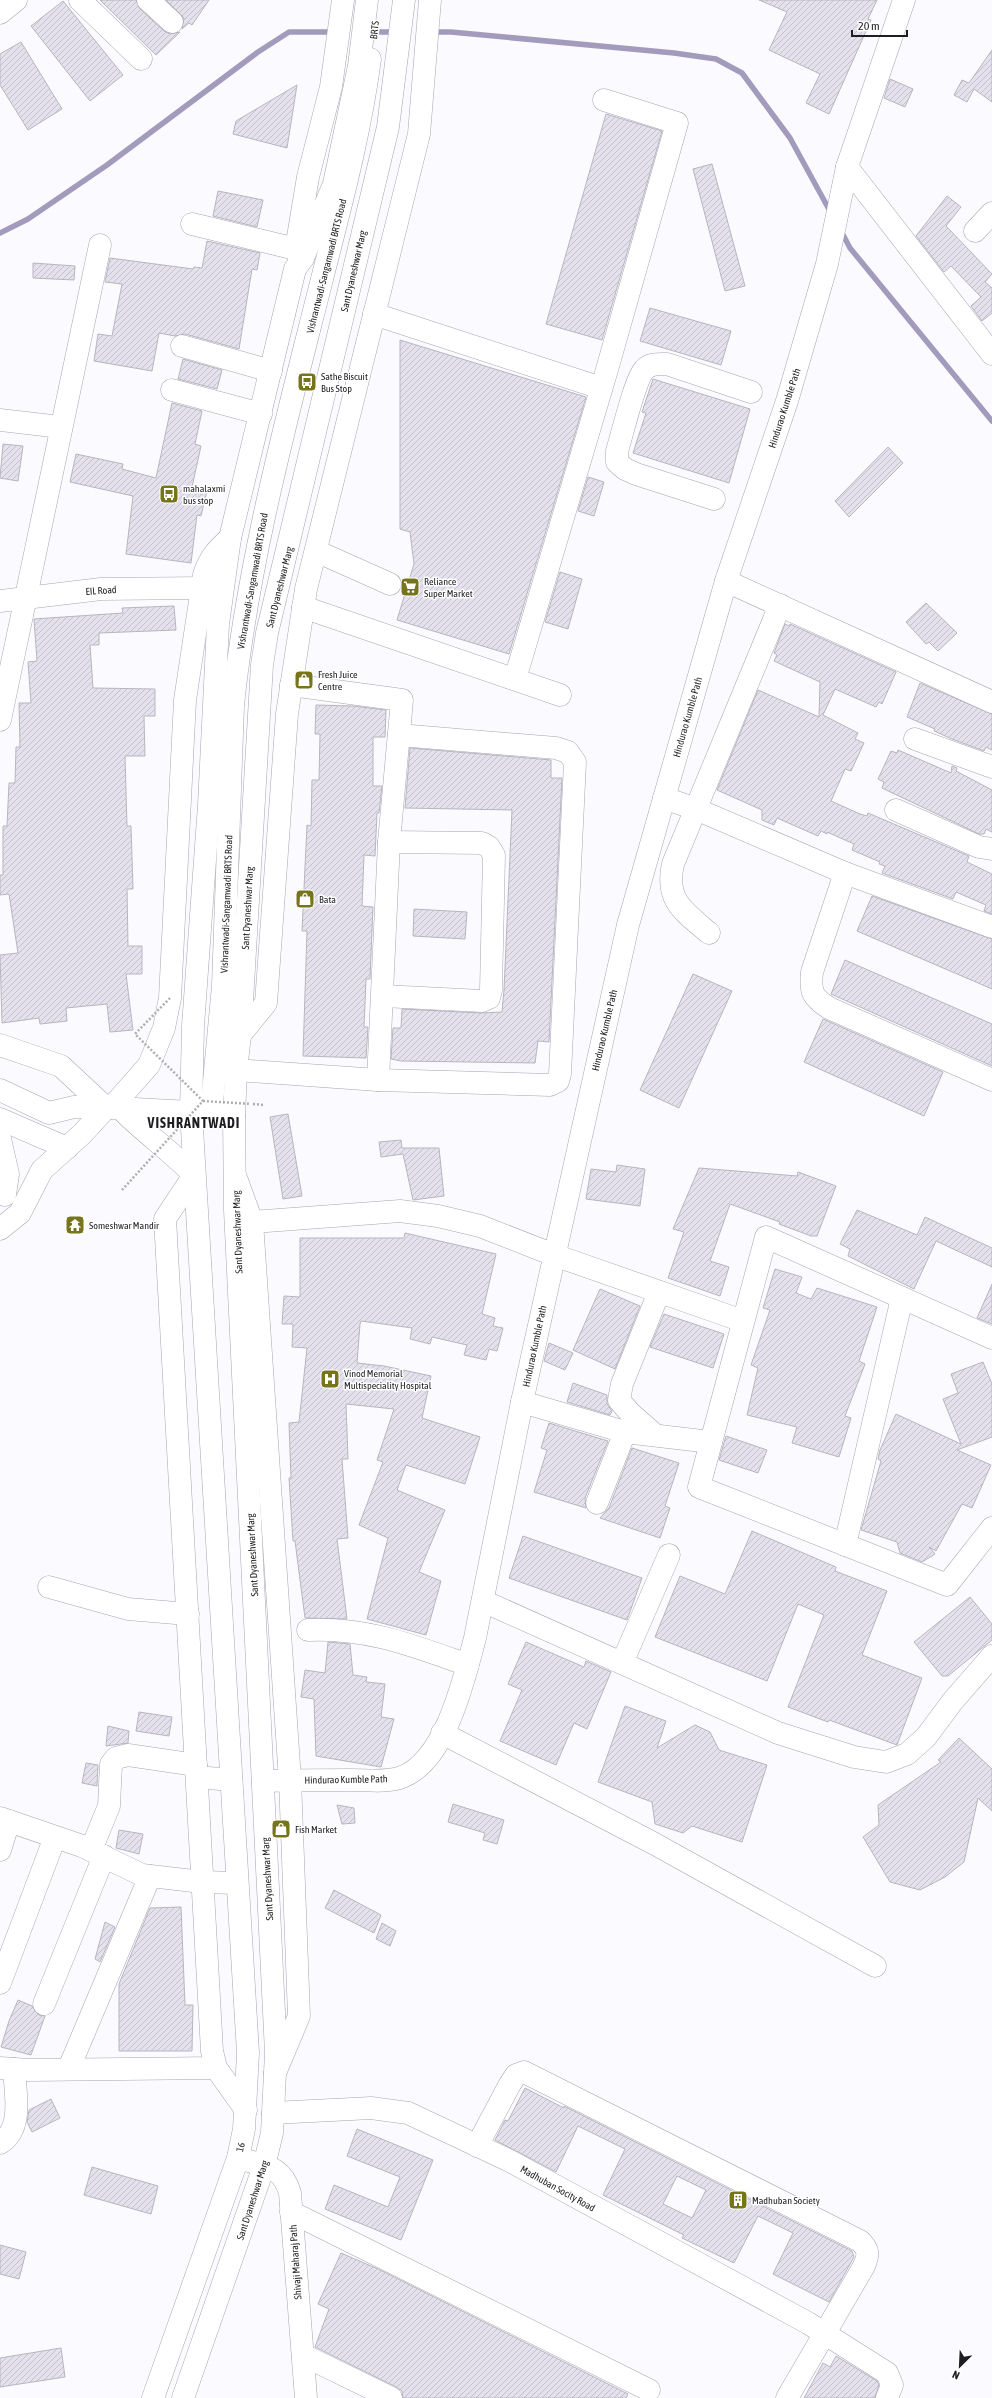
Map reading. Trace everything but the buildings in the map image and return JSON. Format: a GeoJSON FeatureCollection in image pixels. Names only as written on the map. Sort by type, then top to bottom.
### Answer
{"type":"FeatureCollection","features":[{"type":"Feature","properties":{"kind":"street"},"geometry":{"type":"LineString","coordinates":[[0,13],[16,0]]}},
{"type":"Feature","properties":{"kind":"street"},"geometry":{"type":"LineString","coordinates":[[80,0],[141,60]]}},
{"type":"Feature","properties":{"kind":"street"},"geometry":{"type":"LineString","coordinates":[[148,0],[172,22]]}},
{"type":"Feature","properties":{"kind":"street"},"geometry":{"type":"LineString","coordinates":[[0,1850],[5,1820],[97,1853],[142,1875],[202,1882],[237,1883],[194,1175],[202,1109],[193,1026],[209,805],[214,677],[218,624],[230,538],[299,254],[308,177],[331,87],[343,0]]}},
{"type":"Feature","properties":{"kind":"street"},"geometry":{"type":"LineString","coordinates":[[299,254],[334,184],[364,63],[367,0]]}},
{"type":"Feature","properties":{"kind":"street","name":"BRTS"},"geometry":{"type":"LineString","coordinates":[[364,63],[377,0]]}},
{"type":"Feature","properties":{"kind":"street","name":"Sant Dyaneshwar Marg"},"geometry":{"type":"LineString","coordinates":[[183,2398],[232,2262],[264,2166],[272,2133],[276,2053],[235,1175],[234,1116],[262,664],[267,633],[388,127],[404,0]]}},
{"type":"Feature","properties":{"kind":"street"},"geometry":{"type":"LineString","coordinates":[[240,1035],[266,1003],[287,714],[303,607],[419,134],[426,68],[430,0]]}},
{"type":"Feature","properties":{"kind":"street","name":"Hindurao Kumble Path"},"geometry":{"type":"LineString","coordinates":[[263,1781],[380,1780],[402,1777],[418,1768],[432,1752],[464,1683],[483,1601],[522,1402],[628,925],[726,581],[787,401],[827,264],[847,167],[904,0]]}},
{"type":"Feature","properties":{"kind":"street","name":"Vishrantwadi-Sangamwadi BRTS Road"},"geometry":{"type":"LineString","coordinates":[[202,1109],[223,986],[233,705],[239,656],[266,503],[356,145],[364,63]]}},
{"type":"Feature","properties":{"kind":"street"},"geometry":{"type":"LineString","coordinates":[[514,679],[604,380],[677,123],[604,100]]}},
{"type":"Feature","properties":{"kind":"street"},"geometry":{"type":"LineString","coordinates":[[847,167],[992,354]]}},
{"type":"Feature","properties":{"kind":"street"},"geometry":{"type":"LineString","coordinates":[[975,231],[992,213]]}},
{"type":"Feature","properties":{"kind":"street"},"geometry":{"type":"LineString","coordinates":[[192,224],[299,254]]}},
{"type":"Feature","properties":{"kind":"street"},"geometry":{"type":"LineString","coordinates":[[0,720],[24,598],[100,245]]}},
{"type":"Feature","properties":{"kind":"street"},"geometry":{"type":"LineString","coordinates":[[374,314],[604,380],[639,382]]}},
{"type":"Feature","properties":{"kind":"street"},"geometry":{"type":"LineString","coordinates":[[182,346],[271,371]]}},
{"type":"Feature","properties":{"kind":"street"},"geometry":{"type":"LineString","coordinates":[[714,499],[636,474],[625,469],[618,462],[617,451],[639,382],[644,370],[654,364],[667,364],[750,392]]}},
{"type":"Feature","properties":{"kind":"street"},"geometry":{"type":"LineString","coordinates":[[172,390],[261,414]]}},
{"type":"Feature","properties":{"kind":"street"},"geometry":{"type":"LineString","coordinates":[[0,420],[61,427]]}},
{"type":"Feature","properties":{"kind":"street"},"geometry":{"type":"LineString","coordinates":[[0,1229],[20,1213],[34,1182],[42,1170],[112,1108],[149,1065],[164,1028],[170,998],[185,700],[203,588],[209,561],[216,550],[230,538]]}},
{"type":"Feature","properties":{"kind":"street"},"geometry":{"type":"LineString","coordinates":[[316,551],[390,584]]}},
{"type":"Feature","properties":{"kind":"street"},"geometry":{"type":"LineString","coordinates":[[726,581],[992,702]]}},
{"type":"Feature","properties":{"kind":"street","name":"EIL Road"},"geometry":{"type":"LineString","coordinates":[[0,601],[101,589],[203,588]]}},
{"type":"Feature","properties":{"kind":"street"},"geometry":{"type":"LineString","coordinates":[[709,933],[686,914],[673,899],[669,880],[672,864],[780,605]]}},
{"type":"Feature","properties":{"kind":"street"},"geometry":{"type":"LineString","coordinates":[[303,607],[560,695]]}},
{"type":"Feature","properties":{"kind":"street"},"geometry":{"type":"LineString","coordinates":[[291,685],[402,700],[389,842],[378,1080]]}},
{"type":"Feature","properties":{"kind":"street"},"geometry":{"type":"LineString","coordinates":[[236,1070],[378,1080],[550,1085],[558,1081],[560,1074],[575,762],[568,752],[556,748],[399,735]]}},
{"type":"Feature","properties":{"kind":"street"},"geometry":{"type":"LineString","coordinates":[[915,739],[992,767]]}},
{"type":"Feature","properties":{"kind":"street"},"geometry":{"type":"LineString","coordinates":[[664,798],[696,809],[845,873],[992,927]]}},
{"type":"Feature","properties":{"kind":"street"},"geometry":{"type":"LineString","coordinates":[[896,810],[979,847],[992,849]]}},
{"type":"Feature","properties":{"kind":"street"},"geometry":{"type":"LineString","coordinates":[[383,996],[482,1001],[489,998],[491,990],[494,855],[489,847],[482,843],[389,842]]}},
{"type":"Feature","properties":{"kind":"street"},"geometry":{"type":"LineString","coordinates":[[845,873],[812,972],[811,987],[815,1000],[829,1008],[992,1080]]}},
{"type":"Feature","properties":{"kind":"street"},"geometry":{"type":"LineString","coordinates":[[1,1041],[61,1066],[194,1175]]}},
{"type":"Feature","properties":{"kind":"street"},"geometry":{"type":"LineString","coordinates":[[0,1090],[49,1113],[74,1107],[202,1109],[234,1116]]}},
{"type":"Feature","properties":{"kind":"street"},"geometry":{"type":"LineString","coordinates":[[0,1119],[67,1148]]}},
{"type":"Feature","properties":{"kind":"street"},"geometry":{"type":"LineString","coordinates":[[0,1139],[8,1174],[3,1197]]}},
{"type":"Feature","properties":{"kind":"street"},"geometry":{"type":"LineString","coordinates":[[194,1175],[165,1219],[212,2051],[216,2068],[246,2110]]}},
{"type":"Feature","properties":{"kind":"street"},"geometry":{"type":"LineString","coordinates":[[235,1175],[252,1222],[290,1780],[299,2016],[275,2074]]}},
{"type":"Feature","properties":{"kind":"street"},"geometry":{"type":"LineString","coordinates":[[3,1197],[34,1182]]}},
{"type":"Feature","properties":{"kind":"street"},"geometry":{"type":"LineString","coordinates":[[252,1222],[400,1211],[438,1216],[480,1226],[554,1255],[743,1321]]}},
{"type":"Feature","properties":{"kind":"street"},"geometry":{"type":"LineString","coordinates":[[992,1338],[766,1237],[699,1487],[947,1585],[992,1528]]}},
{"type":"Feature","properties":{"kind":"street"},"geometry":{"type":"LineString","coordinates":[[655,1435],[630,1413],[620,1400],[622,1384],[659,1292]]}},
{"type":"Feature","properties":{"kind":"street"},"geometry":{"type":"LineString","coordinates":[[845,1545],[902,1298]]}},
{"type":"Feature","properties":{"kind":"street"},"geometry":{"type":"LineString","coordinates":[[522,1402],[625,1432],[711,1442]]}},
{"type":"Feature","properties":{"kind":"street"},"geometry":{"type":"LineString","coordinates":[[597,1503],[625,1432]]}},
{"type":"Feature","properties":{"kind":"street"},"geometry":{"type":"LineString","coordinates":[[622,1664],[669,1555]]}},
{"type":"Feature","properties":{"kind":"street"},"geometry":{"type":"LineString","coordinates":[[49,1587],[128,1609],[188,1614]]}},
{"type":"Feature","properties":{"kind":"street"},"geometry":{"type":"LineString","coordinates":[[483,1601],[778,1733],[854,1757],[886,1762],[907,1754],[926,1738],[952,1702],[992,1656]]}},
{"type":"Feature","properties":{"kind":"street"},"geometry":{"type":"LineString","coordinates":[[308,1630],[336,1628],[389,1637],[468,1665]]}},
{"type":"Feature","properties":{"kind":"street"},"geometry":{"type":"LineString","coordinates":[[442,1733],[653,1843],[875,1966]]}},
{"type":"Feature","properties":{"kind":"street"},"geometry":{"type":"LineString","coordinates":[[44,2004],[97,1853],[109,1806],[111,1764],[116,1758],[128,1755],[231,1780]]}},
{"type":"Feature","properties":{"kind":"street"},"geometry":{"type":"LineString","coordinates":[[0,1983],[55,1837]]}},
{"type":"Feature","properties":{"kind":"street"},"geometry":{"type":"LineString","coordinates":[[69,2068],[150,1876]]}},
{"type":"Feature","properties":{"kind":"street","name":"16"},"geometry":{"type":"LineString","coordinates":[[153,2398],[238,2158],[244,2129],[248,2053],[237,1883]]}},
{"type":"Feature","properties":{"kind":"street"},"geometry":{"type":"LineString","coordinates":[[0,2143],[11,2131],[16,2120],[7,2069],[216,2068]]}},
{"type":"Feature","properties":{"kind":"street"},"geometry":{"type":"LineString","coordinates":[[477,2146],[510,2084],[516,2075],[524,2072],[860,2241],[867,2249],[868,2256],[788,2398]]}},
{"type":"Feature","properties":{"kind":"street","name":"Madhuban Socity Road"},"geometry":{"type":"LineString","coordinates":[[273,2113],[371,2108],[408,2113],[508,2160],[824,2334],[887,2373],[892,2385],[887,2398]]}},
{"type":"Feature","properties":{"kind":"street","name":"Shivaji Maharaj Path"},"geometry":{"type":"LineString","coordinates":[[238,2158],[278,2171],[286,2179],[291,2212],[306,2398]]}},
{"type":"Feature","properties":{"kind":"street"},"geometry":{"type":"LineString","coordinates":[[291,2212],[649,2390]]}},
{"type":"Feature","properties":{"kind":"street"},"geometry":{"type":"LineString","coordinates":[[205,2253],[232,2262]]}},
{"type":"Feature","properties":{"kind":"street"},"geometry":{"type":"LineString","coordinates":[[303,2355],[391,2398]]}},
{"type":"Feature","properties":{"kind":"path"},"geometry":{"type":"LineString","coordinates":[[170,998],[135,1034],[202,1109]]}},
{"type":"Feature","properties":{"kind":"path"},"geometry":{"type":"LineString","coordinates":[[122,1190],[202,1109],[264,1105]]}},
{"type":"Feature","properties":{"kind":"waterway"},"geometry":{"type":"LineString","coordinates":[[0,233],[28,219],[107,165],[258,52],[289,32],[335,32]]}},
{"type":"Feature","properties":{"kind":"waterway"},"geometry":{"type":"LineString","coordinates":[[367,32],[397,32]]}},
{"type":"Feature","properties":{"kind":"waterway"},"geometry":{"type":"LineString","coordinates":[[431,32],[451,32],[674,53],[716,59],[742,73],[790,138],[831,213]]}},
{"type":"Feature","properties":{"kind":"waterway"},"geometry":{"type":"LineString","coordinates":[[841,231],[850,248],[992,421]]}},
{"type":"Feature","properties":{"kind":"place","name":"Sathe Biscuit Bus Stop"},"geometry":{"type":"Point","coordinates":[307,382]}},
{"type":"Feature","properties":{"kind":"place","name":"mahalaxmi bus stop"},"geometry":{"type":"Point","coordinates":[169,494]}},
{"type":"Feature","properties":{"kind":"place","name":"Reliance Super Market"},"geometry":{"type":"Point","coordinates":[410,587]}},
{"type":"Feature","properties":{"kind":"place","name":"Fresh Juice Centre"},"geometry":{"type":"Point","coordinates":[304,680]}},
{"type":"Feature","properties":{"kind":"place","name":"Bata"},"geometry":{"type":"Point","coordinates":[305,899]}},
{"type":"Feature","properties":{"kind":"place","name":"Someshwar Mandir"},"geometry":{"type":"Point","coordinates":[75,1225]}},
{"type":"Feature","properties":{"kind":"place","name":"Vinod Memorial Multispeciality Hospital"},"geometry":{"type":"Point","coordinates":[330,1379]}},
{"type":"Feature","properties":{"kind":"place","name":"Fish Market"},"geometry":{"type":"Point","coordinates":[281,1829]}},
{"type":"Feature","properties":{"kind":"place","name":"Madhuban Society"},"geometry":{"type":"Point","coordinates":[738,2200]}},
{"type":"Feature","properties":{"kind":"district","name":"VISHRANTWADI"},"geometry":{"type":"Point","coordinates":[194,1123]}}]}
